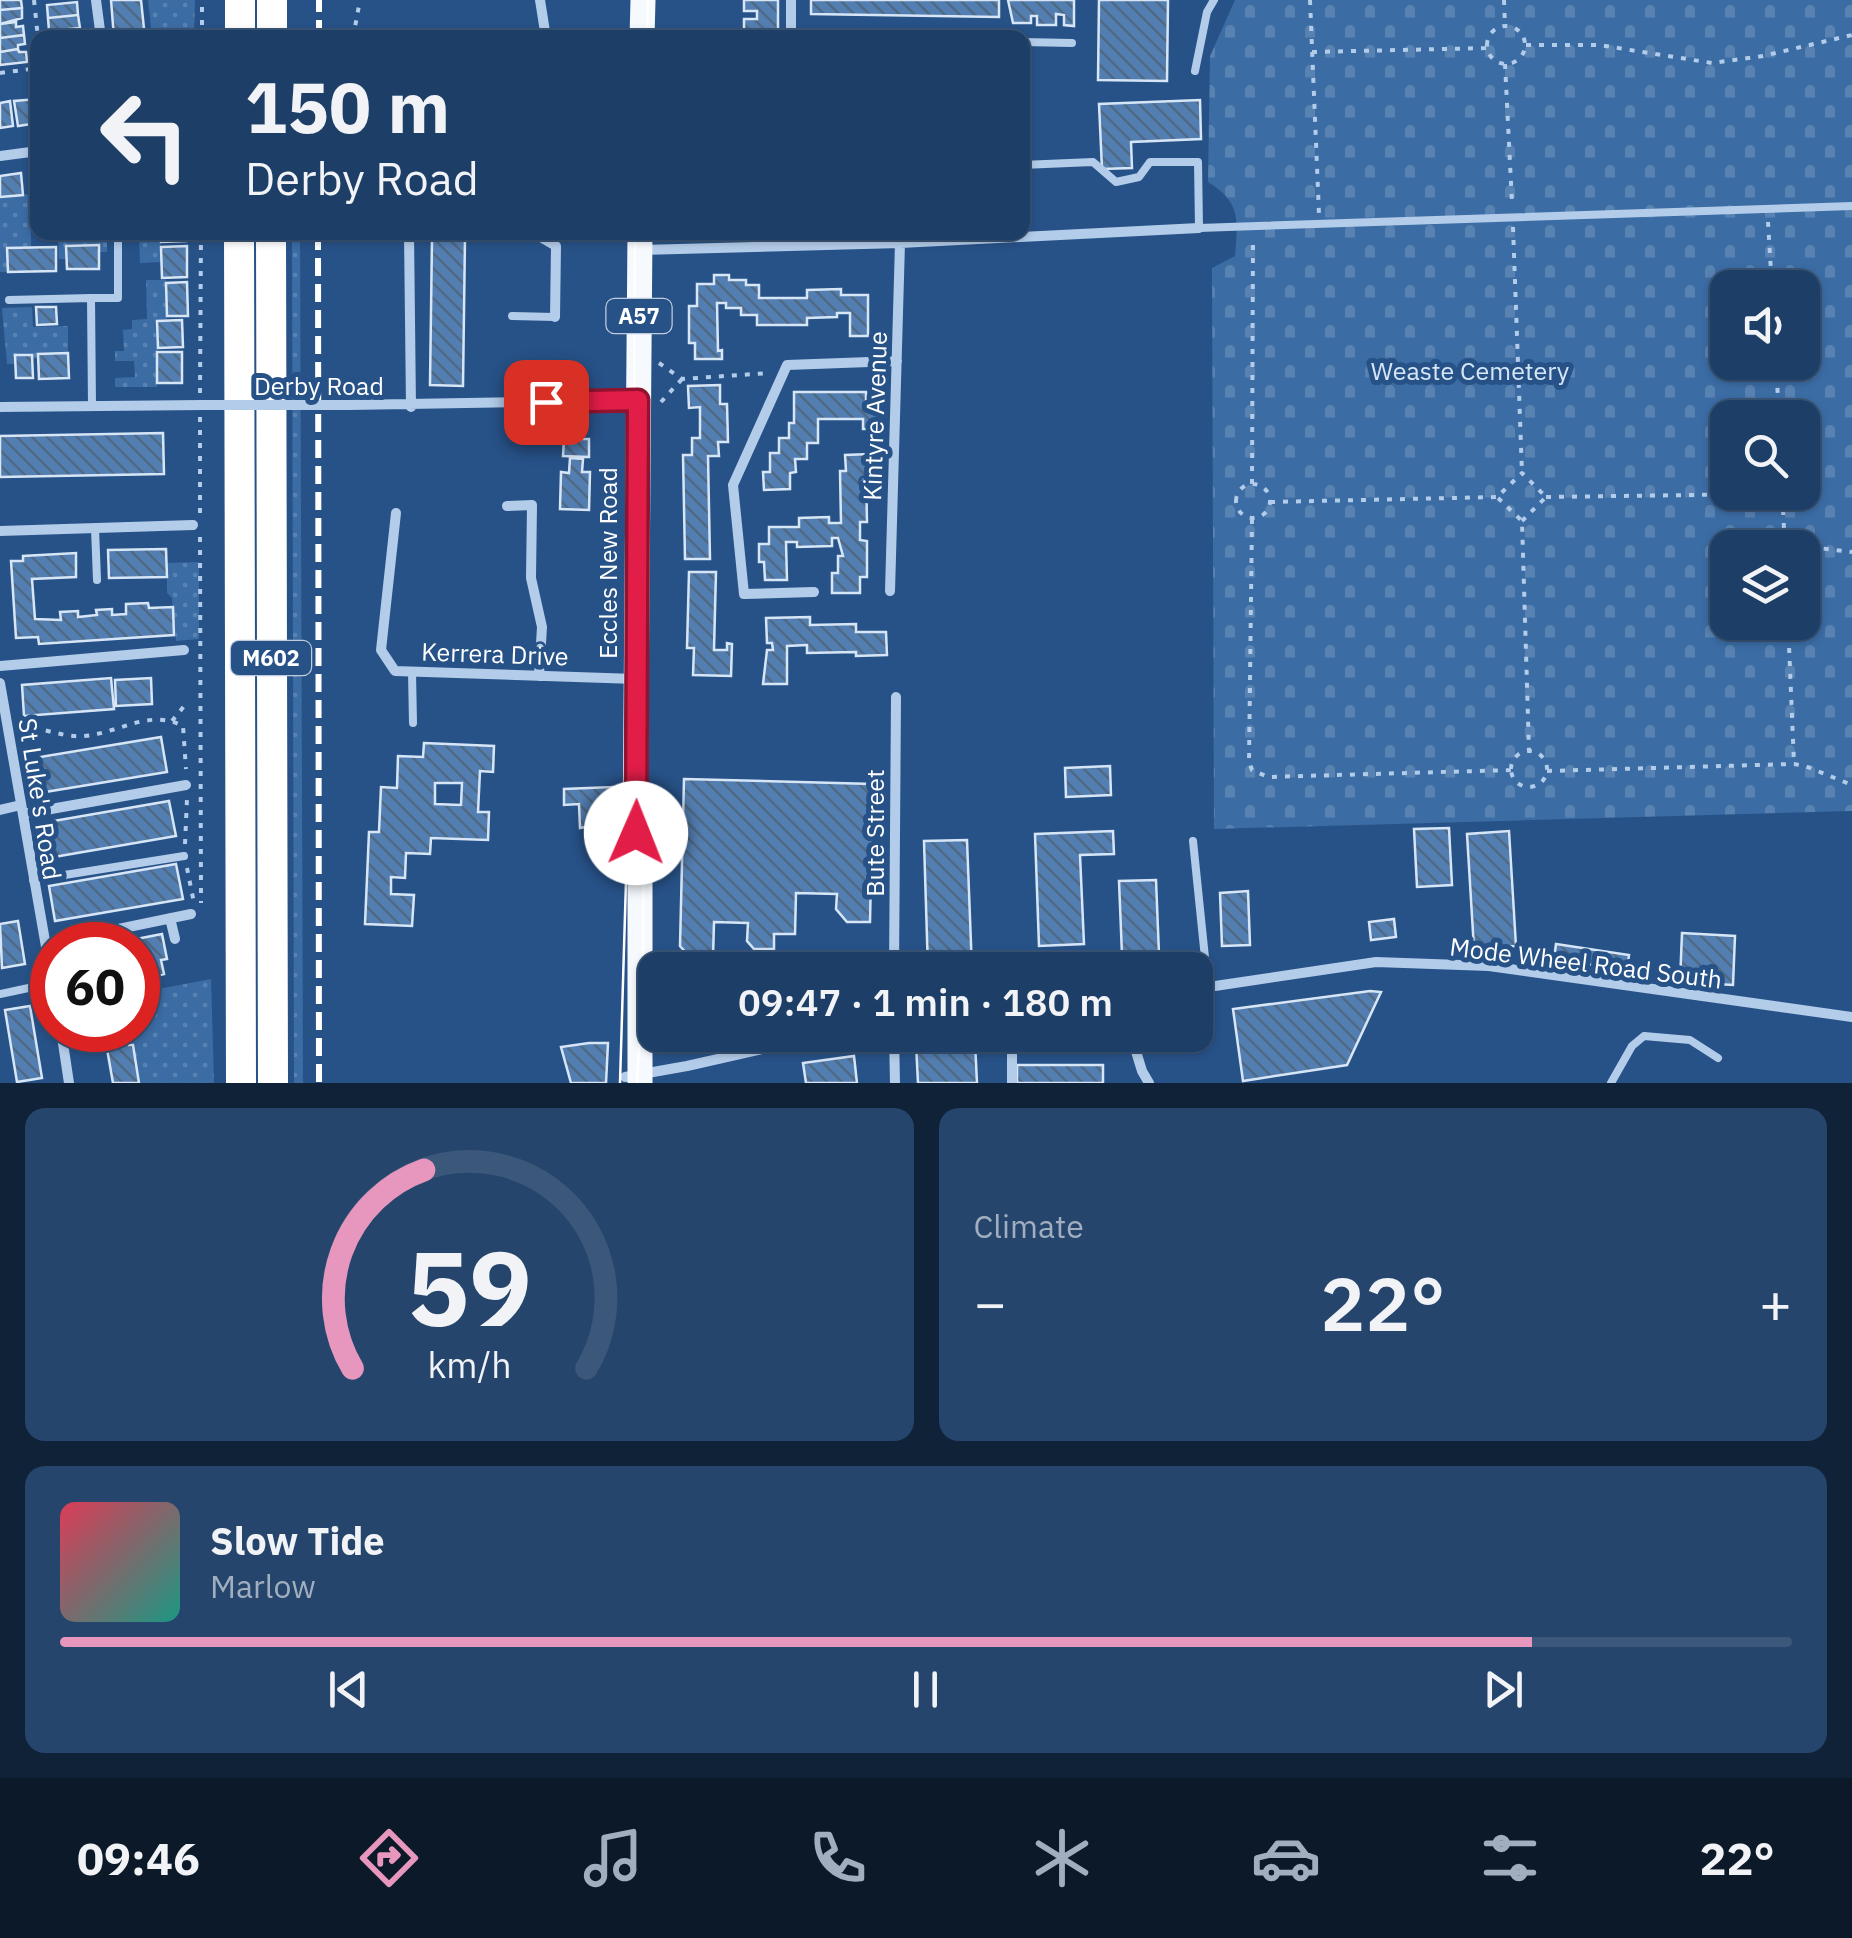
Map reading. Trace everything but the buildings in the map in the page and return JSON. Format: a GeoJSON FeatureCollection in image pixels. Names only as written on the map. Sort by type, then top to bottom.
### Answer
{"type":"FeatureCollection","features":[{"type":"Feature","properties":{"kind":"highway"},"geometry":{"type":"LineString","coordinates":[[240,0],[240,30]]}},
{"type":"Feature","properties":{"kind":"highway"},"geometry":{"type":"LineString","coordinates":[[272,0],[272,30]]}},
{"type":"Feature","properties":{"kind":"highway","name":"M602"},"geometry":{"type":"LineString","coordinates":[[239,240],[242,1083]]}},
{"type":"Feature","properties":{"kind":"highway","name":"M602"},"geometry":{"type":"LineString","coordinates":[[272,240],[274,1083]]}},
{"type":"Feature","properties":{"kind":"main road"},"geometry":{"type":"LineString","coordinates":[[642,0],[642,30]]}},
{"type":"Feature","properties":{"kind":"main road","name":"Eccles New Road"},"geometry":{"type":"LineString","coordinates":[[632,1079],[640,848],[636,833],[637,679],[647,403],[640,241]]}},
{"type":"Feature","properties":{"kind":"street"},"geometry":{"type":"LineString","coordinates":[[96,0],[100,30]]}},
{"type":"Feature","properties":{"kind":"street"},"geometry":{"type":"LineString","coordinates":[[540,0],[545,30]]}},
{"type":"Feature","properties":{"kind":"street"},"geometry":{"type":"LineString","coordinates":[[791,0],[791,30]]}},
{"type":"Feature","properties":{"kind":"street"},"geometry":{"type":"LineString","coordinates":[[0,156],[30,152]]}},
{"type":"Feature","properties":{"kind":"street"},"geometry":{"type":"LineString","coordinates":[[1030,237],[1200,228]]}},
{"type":"Feature","properties":{"kind":"street"},"geometry":{"type":"LineString","coordinates":[[409,240],[411,406]]}},
{"type":"Feature","properties":{"kind":"street"},"geometry":{"type":"LineString","coordinates":[[546,240],[556,246],[555,317]]}},
{"type":"Feature","properties":{"kind":"street"},"geometry":{"type":"LineString","coordinates":[[792,240],[792,247]]}},
{"type":"Feature","properties":{"kind":"street"},"geometry":{"type":"LineString","coordinates":[[640,241],[792,247],[975,240]]}},
{"type":"Feature","properties":{"kind":"street","name":"Kintyre Avenue"},"geometry":{"type":"LineString","coordinates":[[890,591],[900,244]]}},
{"type":"Feature","properties":{"kind":"street"},"geometry":{"type":"LineString","coordinates":[[814,592],[744,594],[733,484],[787,365],[897,361]]}},
{"type":"Feature","properties":{"kind":"street","name":"Derby Road"},"geometry":{"type":"LineString","coordinates":[[0,407],[647,403]]}},
{"type":"Feature","properties":{"kind":"street"},"geometry":{"type":"LineString","coordinates":[[507,506],[532,505],[532,578],[542,627],[539,676]]}},
{"type":"Feature","properties":{"kind":"street","name":"Kerrera Drive"},"geometry":{"type":"LineString","coordinates":[[396,513],[381,650],[395,671],[637,679]]}},
{"type":"Feature","properties":{"kind":"street"},"geometry":{"type":"LineString","coordinates":[[0,530],[192,525]]}},
{"type":"Feature","properties":{"kind":"street"},"geometry":{"type":"LineString","coordinates":[[0,666],[184,650]]}},
{"type":"Feature","properties":{"kind":"street","name":"St Luke's Road"},"geometry":{"type":"LineString","coordinates":[[0,683],[41,922]]}},
{"type":"Feature","properties":{"kind":"street","name":"Bute Street"},"geometry":{"type":"LineString","coordinates":[[894,952],[896,697]]}},
{"type":"Feature","properties":{"kind":"street"},"geometry":{"type":"LineString","coordinates":[[0,810],[186,785]]}},
{"type":"Feature","properties":{"kind":"street"},"geometry":{"type":"LineString","coordinates":[[151,922],[191,914]]}},
{"type":"Feature","properties":{"kind":"street"},"geometry":{"type":"LineString","coordinates":[[170,918],[174,938]]}},
{"type":"Feature","properties":{"kind":"street","name":"Mode Wheel Road South"},"geometry":{"type":"LineString","coordinates":[[1213,986],[1376,962],[1489,966],[1852,1017]]}},
{"type":"Feature","properties":{"kind":"street"},"geometry":{"type":"LineString","coordinates":[[64,1052],[69,1083]]}},
{"type":"Feature","properties":{"kind":"street"},"geometry":{"type":"LineString","coordinates":[[632,1079],[745,1052]]}},
{"type":"Feature","properties":{"kind":"street"},"geometry":{"type":"LineString","coordinates":[[894,1052],[895,1083]]}},
{"type":"Feature","properties":{"kind":"street"},"geometry":{"type":"LineString","coordinates":[[1012,1052],[1012,1083]]}},
{"type":"Feature","properties":{"kind":"street"},"geometry":{"type":"LineString","coordinates":[[1136,1052],[1149,1083]]}},
{"type":"Feature","properties":{"kind":"lane"},"geometry":{"type":"LineString","coordinates":[[1196,71],[1207,12],[1214,0]]}},
{"type":"Feature","properties":{"kind":"lane"},"geometry":{"type":"LineString","coordinates":[[1030,42],[1072,43]]}},
{"type":"Feature","properties":{"kind":"lane"},"geometry":{"type":"LineString","coordinates":[[1030,165],[1093,162],[1116,182],[1139,177],[1150,162],[1198,162],[1200,228],[1852,206]]}},
{"type":"Feature","properties":{"kind":"lane"},"geometry":{"type":"LineString","coordinates":[[10,300],[118,298],[118,240]]}},
{"type":"Feature","properties":{"kind":"lane"},"geometry":{"type":"LineString","coordinates":[[91,298],[92,406]]}},
{"type":"Feature","properties":{"kind":"lane"},"geometry":{"type":"LineString","coordinates":[[512,316],[555,317]]}},
{"type":"Feature","properties":{"kind":"lane"},"geometry":{"type":"LineString","coordinates":[[95,528],[97,580]]}},
{"type":"Feature","properties":{"kind":"lane"},"geometry":{"type":"LineString","coordinates":[[412,672],[413,722]]}},
{"type":"Feature","properties":{"kind":"lane"},"geometry":{"type":"LineString","coordinates":[[1194,841],[1205,952]]}},
{"type":"Feature","properties":{"kind":"lane"},"geometry":{"type":"LineString","coordinates":[[32,880],[184,856]]}},
{"type":"Feature","properties":{"kind":"lane"},"geometry":{"type":"LineString","coordinates":[[0,994],[30,987]]}},
{"type":"Feature","properties":{"kind":"lane"},"geometry":{"type":"LineString","coordinates":[[1611,1083],[1632,1046],[1644,1036],[1690,1040],[1718,1058]]}},
{"type":"Feature","properties":{"kind":"path"},"geometry":{"type":"LineString","coordinates":[[34,0],[37,30]]}},
{"type":"Feature","properties":{"kind":"path"},"geometry":{"type":"LineString","coordinates":[[202,0],[202,30]]}},
{"type":"Feature","properties":{"kind":"path"},"geometry":{"type":"LineString","coordinates":[[355,30],[360,0]]}},
{"type":"Feature","properties":{"kind":"path"},"geometry":{"type":"LineString","coordinates":[[1310,0],[1319,223]]}},
{"type":"Feature","properties":{"kind":"path"},"geometry":{"type":"LineString","coordinates":[[1504,0],[1505,26]]}},
{"type":"Feature","properties":{"kind":"path"},"geometry":{"type":"LineString","coordinates":[[1505,26],[1522,33],[1526,45],[1522,56],[1506,64],[1494,59],[1488,48],[1493,31],[1505,26]]}},
{"type":"Feature","properties":{"kind":"path"},"geometry":{"type":"LineString","coordinates":[[1526,45],[1599,45],[1712,63],[1763,56],[1852,35]]}},
{"type":"Feature","properties":{"kind":"path"},"geometry":{"type":"LineString","coordinates":[[1312,52],[1488,48]]}},
{"type":"Feature","properties":{"kind":"path"},"geometry":{"type":"LineString","coordinates":[[1506,64],[1522,472],[1546,496]]}},
{"type":"Feature","properties":{"kind":"path"},"geometry":{"type":"LineString","coordinates":[[0,73],[30,69]]}},
{"type":"Feature","properties":{"kind":"path"},"geometry":{"type":"LineString","coordinates":[[1768,208],[1771,270]]}},
{"type":"Feature","properties":{"kind":"path"},"geometry":{"type":"LineString","coordinates":[[1252,226],[1252,484]]}},
{"type":"Feature","properties":{"kind":"path"},"geometry":{"type":"LineString","coordinates":[[191,914],[200,920],[200,240]]}},
{"type":"Feature","properties":{"kind":"path"},"geometry":{"type":"LineString","coordinates":[[657,362],[682,379]]}},
{"type":"Feature","properties":{"kind":"path"},"geometry":{"type":"LineString","coordinates":[[647,403],[682,379],[784,372]]}},
{"type":"Feature","properties":{"kind":"path"},"geometry":{"type":"LineString","coordinates":[[1270,502],[1498,497],[1522,472]]}},
{"type":"Feature","properties":{"kind":"path"},"geometry":{"type":"LineString","coordinates":[[1252,484],[1263,487],[1270,502]]}},
{"type":"Feature","properties":{"kind":"path"},"geometry":{"type":"LineString","coordinates":[[1252,484],[1238,494],[1236,504],[1242,514],[1262,516],[1270,502]]}},
{"type":"Feature","properties":{"kind":"path"},"geometry":{"type":"LineString","coordinates":[[1522,521],[1546,496],[1710,494]]}},
{"type":"Feature","properties":{"kind":"path"},"geometry":{"type":"LineString","coordinates":[[1498,497],[1522,521],[1530,751]]}},
{"type":"Feature","properties":{"kind":"path"},"geometry":{"type":"LineString","coordinates":[[1783,510],[1784,530]]}},
{"type":"Feature","properties":{"kind":"path"},"geometry":{"type":"LineString","coordinates":[[1252,518],[1252,770],[1268,777],[1511,770]]}},
{"type":"Feature","properties":{"kind":"path"},"geometry":{"type":"LineString","coordinates":[[1820,549],[1852,552]]}},
{"type":"Feature","properties":{"kind":"path"},"geometry":{"type":"LineString","coordinates":[[1789,640],[1794,764]]}},
{"type":"Feature","properties":{"kind":"path"},"geometry":{"type":"LineString","coordinates":[[172,721],[185,705]]}},
{"type":"Feature","properties":{"kind":"path"},"geometry":{"type":"LineString","coordinates":[[29,727],[87,736],[135,721],[172,721],[183,726],[186,770]]}},
{"type":"Feature","properties":{"kind":"path"},"geometry":{"type":"LineString","coordinates":[[1530,751],[1545,759],[1547,771],[1542,782],[1526,787],[1511,770],[1518,754],[1530,751]]}},
{"type":"Feature","properties":{"kind":"path"},"geometry":{"type":"LineString","coordinates":[[1547,771],[1794,764],[1852,785]]}},
{"type":"Feature","properties":{"kind":"green space"},"geometry":{"type":"Polygon","coordinates":[[[148,0],[195,0],[194,30],[151,30],[148,0]]]}},
{"type":"Feature","properties":{"kind":"green space","name":"Weaste Cemetery"},"geometry":{"type":"Polygon","coordinates":[[[1235,0],[1852,0],[1852,811],[1214,829],[1212,268],[1235,256],[1237,232],[1232,205],[1208,182],[1210,56],[1235,0]]]}},
{"type":"Feature","properties":{"kind":"green space"},"geometry":{"type":"Polygon","coordinates":[[[30,194],[31,248],[8,248],[8,272],[0,272],[0,197],[30,194]]]}},
{"type":"Feature","properties":{"kind":"green space"},"geometry":{"type":"Polygon","coordinates":[[[58,240],[107,240],[107,252],[99,252],[98,245],[66,246],[66,259],[59,259],[58,240]]]}},
{"type":"Feature","properties":{"kind":"green space"},"geometry":{"type":"Polygon","coordinates":[[[139,240],[160,240],[162,262],[140,263],[139,240]]]}},
{"type":"Feature","properties":{"kind":"green space"},"geometry":{"type":"Polygon","coordinates":[[[292,240],[300,240],[303,1083],[294,1083],[292,240]]]}},
{"type":"Feature","properties":{"kind":"green space"},"geometry":{"type":"Polygon","coordinates":[[[146,280],[166,280],[167,319],[157,320],[157,387],[115,387],[115,378],[135,377],[134,361],[115,361],[115,351],[124,351],[123,330],[132,329],[132,320],[147,319],[146,280]]]}},
{"type":"Feature","properties":{"kind":"green space"},"geometry":{"type":"Polygon","coordinates":[[[32,307],[33,327],[68,326],[68,353],[32,359],[32,355],[16,355],[15,364],[7,364],[2,308],[32,307]]]}},
{"type":"Feature","properties":{"kind":"green space"},"geometry":{"type":"Polygon","coordinates":[[[199,562],[199,639],[176,641],[172,598],[167,593],[167,563],[199,562]]]}},
{"type":"Feature","properties":{"kind":"green space"},"geometry":{"type":"Polygon","coordinates":[[[211,979],[214,1083],[139,1083],[134,1052],[160,1052],[160,989],[211,979]]]}},
{"type":"Feature","properties":{"kind":"tram line"},"geometry":{"type":"LineString","coordinates":[[647,30],[648,0]]}},
{"type":"Feature","properties":{"kind":"tram line"},"geometry":{"type":"LineString","coordinates":[[620,1083],[633,646],[635,240]]}},
{"type":"Feature","properties":{"kind":"tram line"},"geometry":{"type":"LineString","coordinates":[[637,1083],[643,974],[644,802]]}},
{"type":"Feature","properties":{"kind":"railway"},"geometry":{"type":"LineString","coordinates":[[319,0],[319,30]]}},
{"type":"Feature","properties":{"kind":"railway"},"geometry":{"type":"LineString","coordinates":[[318,240],[319,1083]]}},
{"type":"Feature","properties":{"kind":"route"},"geometry":{"type":"LineString","coordinates":[[546,402],[638,400],[636,833]]}}]}
